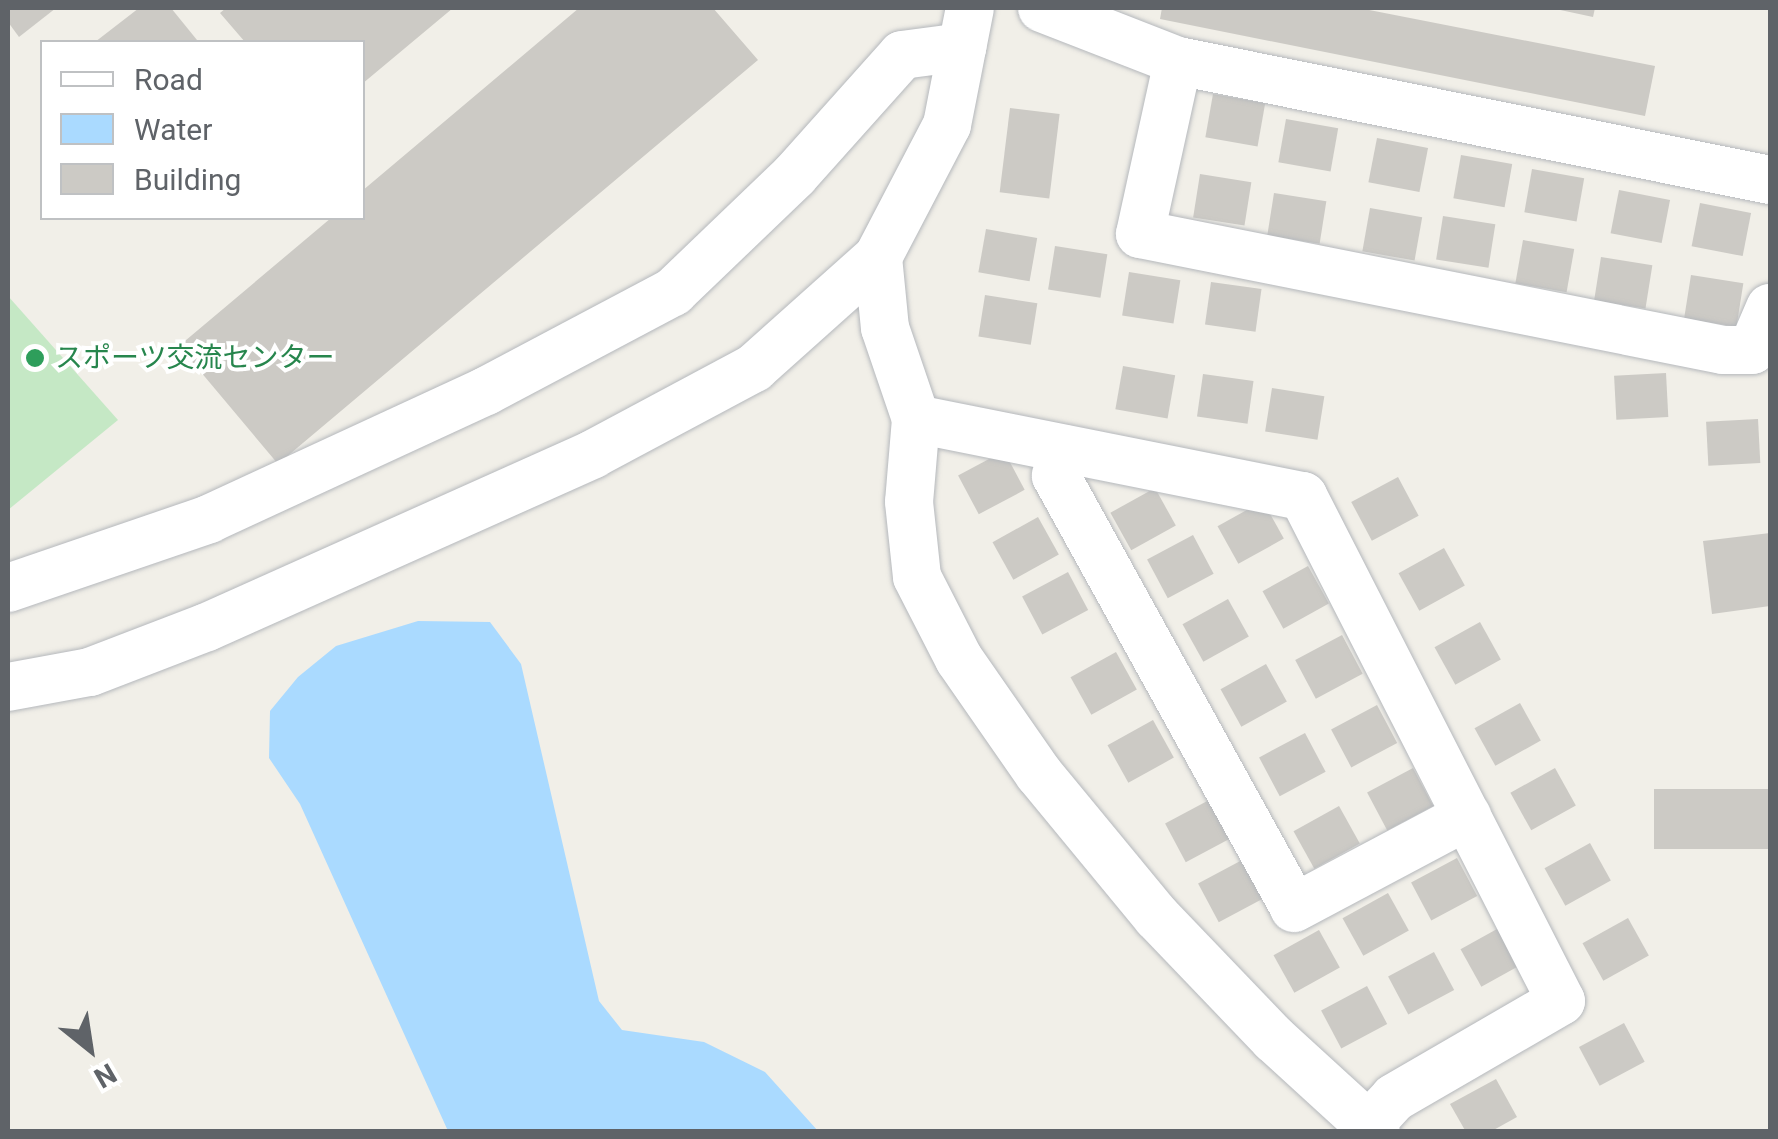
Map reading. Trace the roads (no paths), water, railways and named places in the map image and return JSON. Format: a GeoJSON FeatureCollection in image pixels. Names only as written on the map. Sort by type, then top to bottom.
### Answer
{"type":"FeatureCollection","features":[{"type":"Feature","properties":{"kind":"street"},"geometry":{"type":"LineString","coordinates":[[1042,8],[1178,61],[1770,180]]}},
{"type":"Feature","properties":{"kind":"street"},"geometry":{"type":"LineString","coordinates":[[8,687],[90,672],[207,627],[593,454],[754,368],[878,257],[946,125],[966,27]]}},
{"type":"Feature","properties":{"kind":"street"},"geometry":{"type":"LineString","coordinates":[[8,588],[209,519],[486,391],[672,292],[794,176],[902,55],[966,27]]}},
{"type":"Feature","properties":{"kind":"street"},"geometry":{"type":"LineString","coordinates":[[1178,61],[1140,234],[1722,350],[1752,350],[1770,308]]}},
{"type":"Feature","properties":{"kind":"street"},"geometry":{"type":"LineString","coordinates":[[878,257],[884,328],[916,419],[909,502],[917,578],[959,659],[1038,774],[1157,918],[1274,1039],[1372,1128],[1394,1098],[1562,1001],[1303,496],[916,419]]}},
{"type":"Feature","properties":{"kind":"street"},"geometry":{"type":"LineString","coordinates":[[1064,448],[1056,476],[1294,908],[1467,816]]}},
{"type":"Feature","properties":{"kind":"water"},"geometry":{"type":"Polygon","coordinates":[[[418,621],[490,622],[521,664],[599,1001],[622,1030],[704,1042],[765,1072],[818,1131],[448,1131],[300,804],[269,758],[270,711],[298,677],[336,646],[418,621]]]}},
{"type":"Feature","properties":{"kind":"place","name":"スポーツ交流センター"},"geometry":{"type":"Point","coordinates":[35,358]}}]}
